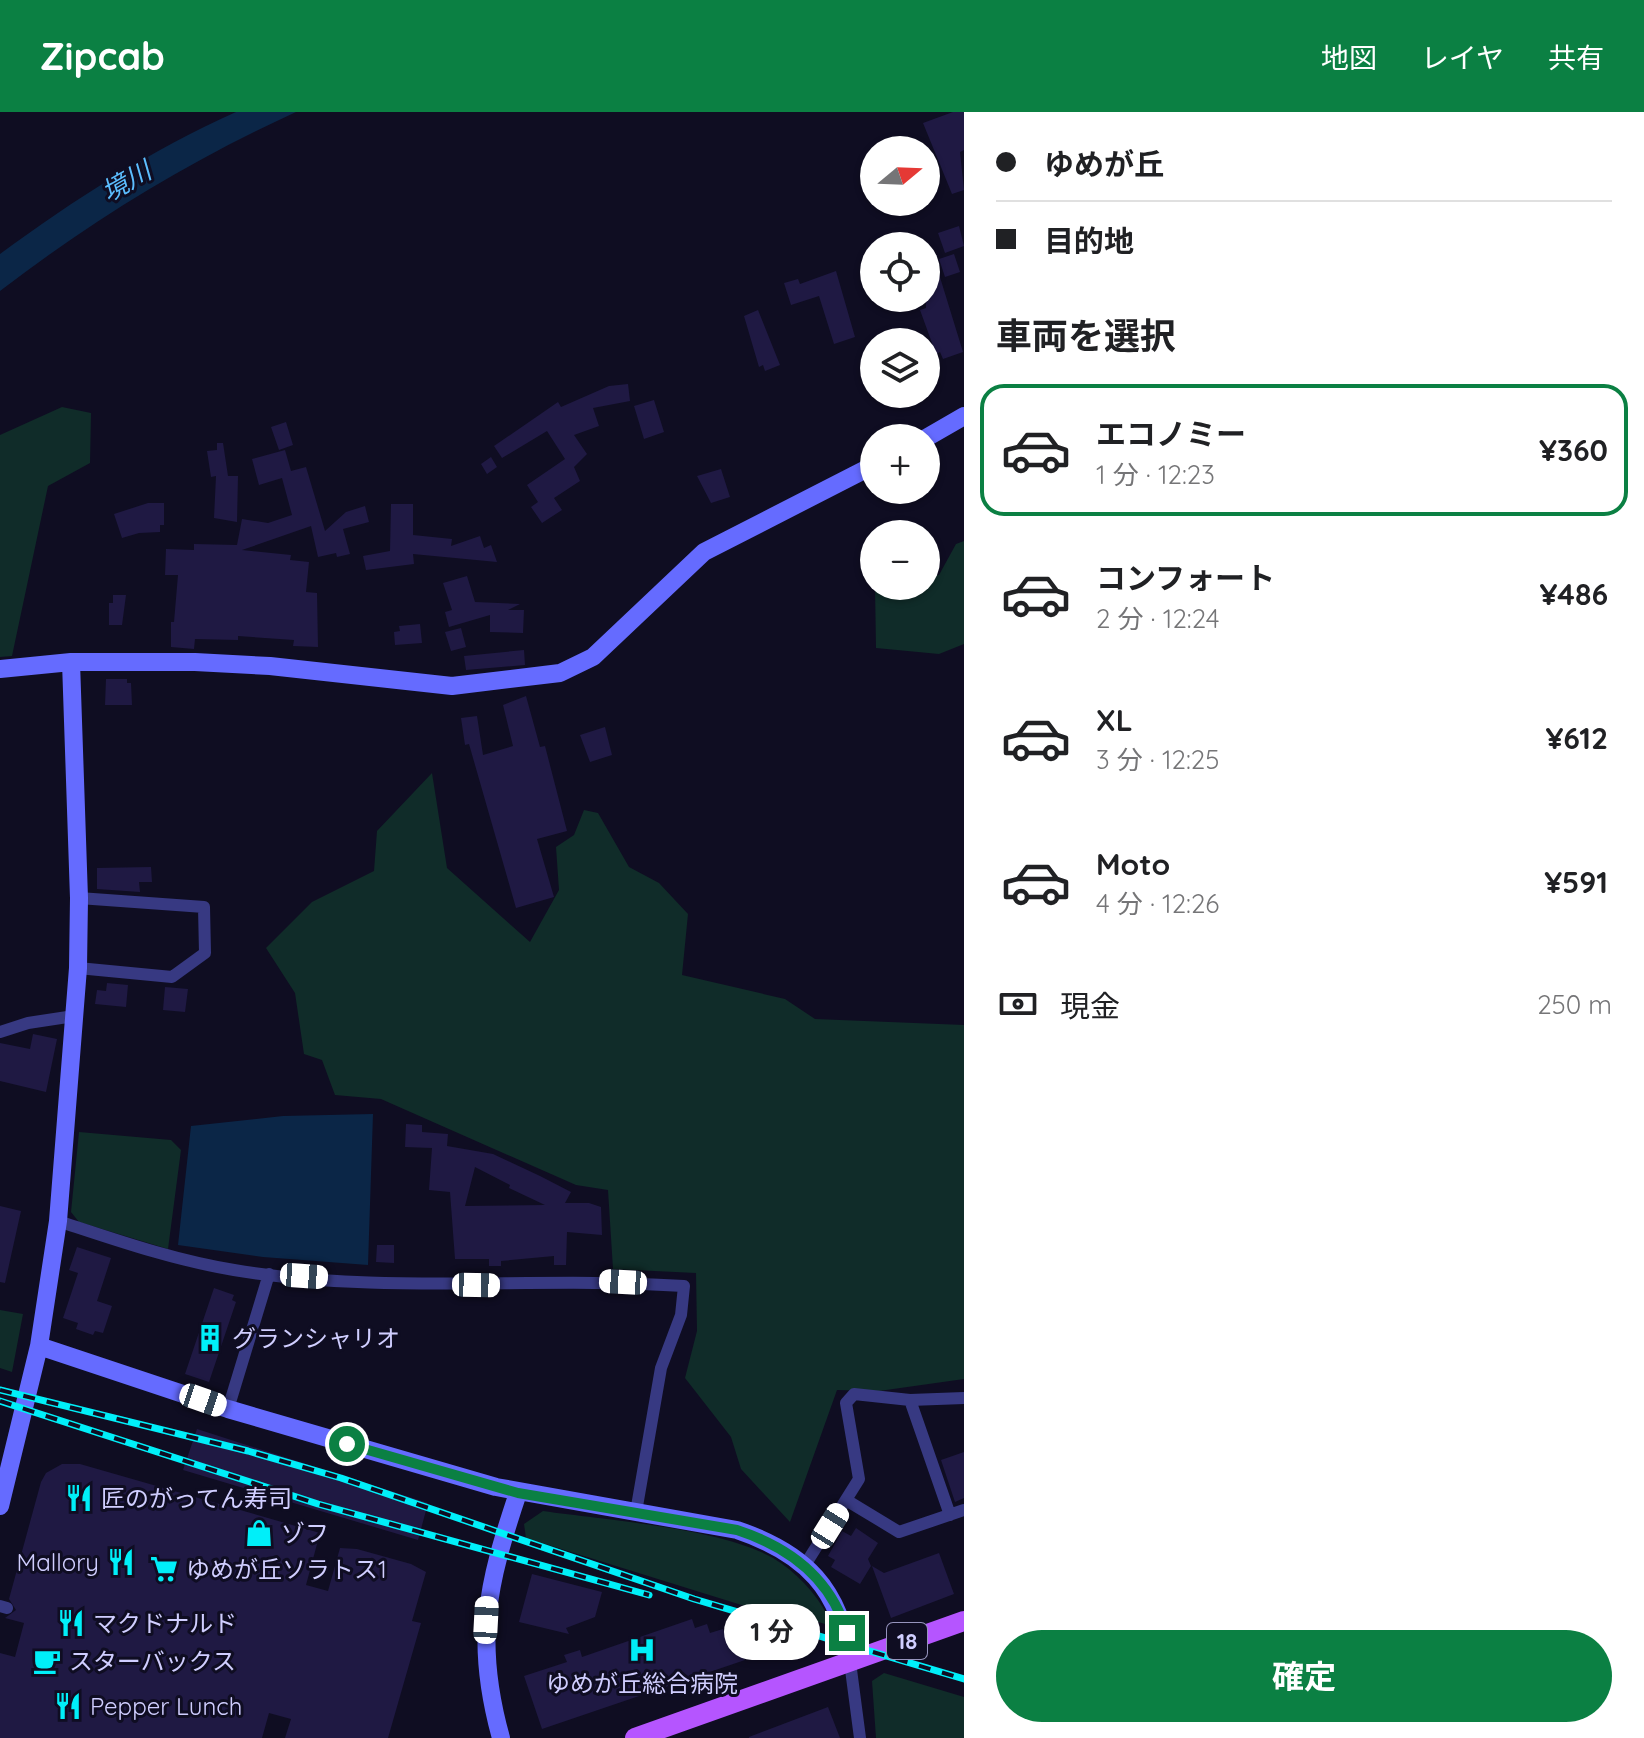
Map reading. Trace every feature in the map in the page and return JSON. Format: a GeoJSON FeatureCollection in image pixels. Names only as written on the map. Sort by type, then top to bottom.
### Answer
{"type":"FeatureCollection","features":[{"type":"Feature","properties":{"kind":"main road","name":"18"},"geometry":{"type":"LineString","coordinates":[[635,1738],[964,1621]]}},
{"type":"Feature","properties":{"kind":"street"},"geometry":{"type":"LineString","coordinates":[[940,430],[964,416]]}},
{"type":"Feature","properties":{"kind":"street"},"geometry":{"type":"LineString","coordinates":[[0,669],[71,662],[270,666],[452,686],[560,673],[593,657],[704,552],[860,472]]}},
{"type":"Feature","properties":{"kind":"street"},"geometry":{"type":"LineString","coordinates":[[0,1506],[39,1346],[58,1221],[78,968],[79,898],[71,662]]}},
{"type":"Feature","properties":{"kind":"street"},"geometry":{"type":"LineString","coordinates":[[78,968],[172,977],[205,953],[204,907],[79,898]]}},
{"type":"Feature","properties":{"kind":"street"},"geometry":{"type":"LineString","coordinates":[[0,1032],[28,1023],[74,1016]]}},
{"type":"Feature","properties":{"kind":"street"},"geometry":{"type":"LineString","coordinates":[[58,1221],[166,1256],[269,1274],[398,1283],[503,1285],[593,1280],[684,1286],[681,1315],[661,1368],[636,1512]]}},
{"type":"Feature","properties":{"kind":"street"},"geometry":{"type":"LineString","coordinates":[[228,1409],[269,1274]]}},
{"type":"Feature","properties":{"kind":"street"},"geometry":{"type":"LineString","coordinates":[[39,1346],[228,1409],[518,1493],[737,1530],[763,1538],[805,1565],[838,1608],[847,1633],[860,1738]]}},
{"type":"Feature","properties":{"kind":"street"},"geometry":{"type":"LineString","coordinates":[[805,1565],[859,1479],[846,1403],[854,1394],[910,1400],[964,1398]]}},
{"type":"Feature","properties":{"kind":"street"},"geometry":{"type":"LineString","coordinates":[[910,1400],[950,1515]]}},
{"type":"Feature","properties":{"kind":"street"},"geometry":{"type":"LineString","coordinates":[[501,1738],[486,1671],[487,1602],[494,1564],[518,1493]]}},
{"type":"Feature","properties":{"kind":"street"},"geometry":{"type":"LineString","coordinates":[[846,1500],[899,1532],[964,1510]]}},
{"type":"Feature","properties":{"kind":"green space"},"geometry":{"type":"Polygon","coordinates":[[[62,407],[91,413],[90,463],[48,486],[12,656],[0,657],[0,435],[62,407]]]}},
{"type":"Feature","properties":{"kind":"green space"},"geometry":{"type":"Polygon","coordinates":[[[964,541],[964,644],[939,654],[876,648],[875,600],[940,600],[940,573],[956,544],[964,541]]]}},
{"type":"Feature","properties":{"kind":"green space"},"geometry":{"type":"Polygon","coordinates":[[[432,773],[447,868],[530,942],[559,890],[556,847],[574,835],[584,810],[598,813],[629,867],[659,883],[688,914],[682,975],[785,999],[815,1019],[964,1025],[964,1379],[879,1391],[837,1390],[790,1522],[741,1469],[731,1437],[685,1378],[697,1331],[696,1273],[613,1269],[608,1190],[576,1185],[381,1099],[335,1095],[322,1060],[304,1054],[295,993],[266,948],[312,902],[374,871],[377,831],[432,773]]]}},
{"type":"Feature","properties":{"kind":"green space"},"geometry":{"type":"Polygon","coordinates":[[[79,1132],[171,1140],[181,1150],[168,1249],[79,1222],[71,1212],[79,1132]]]}},
{"type":"Feature","properties":{"kind":"green space"},"geometry":{"type":"Polygon","coordinates":[[[0,1310],[23,1314],[12,1372],[0,1368],[0,1310]]]}},
{"type":"Feature","properties":{"kind":"green space"},"geometry":{"type":"Polygon","coordinates":[[[543,1511],[694,1532],[751,1548],[773,1558],[804,1583],[828,1616],[825,1624],[805,1618],[803,1624],[526,1538],[524,1524],[543,1511]]]}},
{"type":"Feature","properties":{"kind":"green space"},"geometry":{"type":"Polygon","coordinates":[[[884,1673],[964,1697],[964,1738],[876,1738],[872,1681],[884,1673]]]}},
{"type":"Feature","properties":{"kind":"water","name":"境川"},"geometry":{"type":"Polygon","coordinates":[[[236,112],[296,112],[143,193],[0,291],[0,254],[114,177],[174,142],[236,112]]]}},
{"type":"Feature","properties":{"kind":"water"},"geometry":{"type":"Polygon","coordinates":[[[373,1114],[368,1265],[263,1257],[178,1245],[191,1126],[283,1116],[373,1114]]]}},
{"type":"Feature","properties":{"kind":"building"},"geometry":{"type":"Polygon","coordinates":[[[953,112],[964,112],[964,150],[960,152],[964,190],[952,194],[940,165],[940,136],[928,136],[923,123],[953,112]]]}},
{"type":"Feature","properties":{"kind":"building"},"geometry":{"type":"Polygon","coordinates":[[[959,226],[964,246],[945,253],[940,232],[959,226]]]}},
{"type":"Feature","properties":{"kind":"building"},"geometry":{"type":"Polygon","coordinates":[[[954,254],[960,272],[945,277],[940,259],[954,254]]]}},
{"type":"Feature","properties":{"kind":"building"},"geometry":{"type":"Polygon","coordinates":[[[836,271],[855,337],[834,344],[819,296],[791,305],[784,283],[798,279],[800,284],[836,271]]]}},
{"type":"Feature","properties":{"kind":"building"},"geometry":{"type":"Polygon","coordinates":[[[940,277],[963,352],[943,359],[940,328],[927,328],[921,312],[940,312],[940,277]]]}},
{"type":"Feature","properties":{"kind":"building"},"geometry":{"type":"Polygon","coordinates":[[[758,310],[780,365],[765,371],[763,365],[759,367],[744,316],[758,310]]]}},
{"type":"Feature","properties":{"kind":"building"},"geometry":{"type":"Polygon","coordinates":[[[628,384],[630,401],[593,408],[599,426],[574,435],[587,454],[574,467],[580,481],[554,498],[562,510],[542,523],[531,507],[538,502],[527,485],[565,459],[547,431],[502,458],[494,446],[558,402],[561,407],[609,386],[628,384]]]}},
{"type":"Feature","properties":{"kind":"building"},"geometry":{"type":"Polygon","coordinates":[[[654,400],[664,432],[644,439],[634,406],[654,400]]]}},
{"type":"Feature","properties":{"kind":"building"},"geometry":{"type":"Polygon","coordinates":[[[286,422],[293,445],[279,450],[271,427],[286,422]]]}},
{"type":"Feature","properties":{"kind":"building"},"geometry":{"type":"Polygon","coordinates":[[[217,443],[223,443],[228,476],[238,476],[237,522],[214,518],[216,476],[211,477],[207,451],[217,450],[217,443]]]}},
{"type":"Feature","properties":{"kind":"building"},"geometry":{"type":"Polygon","coordinates":[[[285,450],[291,471],[306,467],[325,531],[346,512],[365,506],[369,522],[343,529],[350,554],[337,557],[336,553],[318,557],[311,526],[242,550],[291,555],[290,560],[309,562],[306,592],[317,593],[318,647],[293,646],[294,640],[238,636],[238,640],[195,639],[194,649],[171,647],[171,622],[174,622],[178,575],[165,575],[166,549],[194,550],[194,544],[237,545],[242,519],[268,523],[292,515],[282,478],[259,485],[252,459],[285,450]]]}},
{"type":"Feature","properties":{"kind":"building"},"geometry":{"type":"Polygon","coordinates":[[[491,457],[497,467],[487,474],[481,464],[491,457]]]}},
{"type":"Feature","properties":{"kind":"building"},"geometry":{"type":"Polygon","coordinates":[[[721,469],[730,497],[711,503],[697,476],[721,469]]]}},
{"type":"Feature","properties":{"kind":"building"},"geometry":{"type":"Polygon","coordinates":[[[148,503],[164,503],[164,525],[160,525],[160,532],[122,538],[114,514],[148,503]]]}},
{"type":"Feature","properties":{"kind":"building"},"geometry":{"type":"Polygon","coordinates":[[[391,504],[413,504],[413,535],[452,539],[451,546],[480,536],[484,548],[491,545],[497,562],[413,554],[414,564],[366,570],[363,556],[390,551],[391,504]]]}},
{"type":"Feature","properties":{"kind":"building"},"geometry":{"type":"Polygon","coordinates":[[[467,576],[475,602],[520,604],[508,610],[524,610],[523,633],[490,632],[490,615],[449,627],[445,612],[452,610],[443,583],[467,576]]]}},
{"type":"Feature","properties":{"kind":"building"},"geometry":{"type":"Polygon","coordinates":[[[113,595],[126,595],[122,625],[109,625],[109,603],[113,603],[113,595]]]}},
{"type":"Feature","properties":{"kind":"building"},"geometry":{"type":"Polygon","coordinates":[[[420,624],[422,643],[395,645],[394,632],[400,631],[399,626],[420,624]]]}},
{"type":"Feature","properties":{"kind":"building"},"geometry":{"type":"Polygon","coordinates":[[[461,628],[466,647],[451,651],[445,632],[461,628]]]}},
{"type":"Feature","properties":{"kind":"building"},"geometry":{"type":"Polygon","coordinates":[[[524,650],[525,665],[466,670],[464,656],[524,650]]]}},
{"type":"Feature","properties":{"kind":"building"},"geometry":{"type":"Polygon","coordinates":[[[106,679],[127,679],[127,683],[131,683],[132,705],[105,705],[106,679]]]}},
{"type":"Feature","properties":{"kind":"building"},"geometry":{"type":"Polygon","coordinates":[[[526,696],[540,747],[545,746],[567,831],[537,839],[554,897],[516,908],[469,744],[465,745],[461,718],[477,716],[483,755],[513,746],[503,705],[526,696]]]}},
{"type":"Feature","properties":{"kind":"building"},"geometry":{"type":"Polygon","coordinates":[[[605,727],[612,755],[590,762],[580,735],[605,727]]]}},
{"type":"Feature","properties":{"kind":"building"},"geometry":{"type":"Polygon","coordinates":[[[151,867],[152,882],[139,882],[140,892],[97,889],[97,868],[151,867]]]}},
{"type":"Feature","properties":{"kind":"building"},"geometry":{"type":"Polygon","coordinates":[[[107,983],[128,985],[126,1007],[95,1004],[97,990],[106,991],[107,983]]]}},
{"type":"Feature","properties":{"kind":"building"},"geometry":{"type":"Polygon","coordinates":[[[165,987],[188,989],[185,1012],[163,1010],[165,987]]]}},
{"type":"Feature","properties":{"kind":"building"},"geometry":{"type":"Polygon","coordinates":[[[33,1034],[57,1039],[46,1092],[0,1081],[0,1043],[30,1049],[33,1034]]]}},
{"type":"Feature","properties":{"kind":"building"},"geometry":{"type":"Polygon","coordinates":[[[406,1124],[422,1125],[422,1132],[448,1134],[447,1146],[493,1154],[571,1192],[565,1203],[589,1203],[601,1207],[602,1235],[567,1232],[566,1265],[554,1265],[554,1256],[501,1261],[501,1266],[489,1266],[489,1259],[455,1259],[450,1192],[429,1190],[432,1148],[405,1147],[406,1124]],[[475,1167],[465,1206],[545,1205],[509,1188],[510,1185],[475,1167]]]}},
{"type":"Feature","properties":{"kind":"building"},"geometry":{"type":"Polygon","coordinates":[[[0,1206],[21,1211],[5,1283],[0,1282],[0,1206]]]}},
{"type":"Feature","properties":{"kind":"building"},"geometry":{"type":"Polygon","coordinates":[[[377,1245],[394,1245],[394,1263],[376,1262],[377,1245]]]}},
{"type":"Feature","properties":{"kind":"building"},"geometry":{"type":"Polygon","coordinates":[[[77,1247],[111,1258],[97,1301],[112,1306],[103,1333],[95,1331],[93,1335],[76,1329],[78,1323],[63,1318],[78,1273],[69,1270],[77,1247]]]}},
{"type":"Feature","properties":{"kind":"building","name":"グランシャリオ"},"geometry":{"type":"Polygon","coordinates":[[[214,1288],[234,1295],[232,1300],[236,1302],[209,1382],[185,1374],[214,1288]]]}},
{"type":"Feature","properties":{"kind":"building"},"geometry":{"type":"Polygon","coordinates":[[[197,1429],[428,1503],[418,1540],[183,1470],[197,1429]]]}},
{"type":"Feature","properties":{"kind":"building"},"geometry":{"type":"Polygon","coordinates":[[[964,1452],[964,1498],[955,1502],[941,1460],[964,1452]]]}},
{"type":"Feature","properties":{"kind":"building","name":"ゆめが丘ソラトス1"},"geometry":{"type":"Polygon","coordinates":[[[62,1464],[80,1464],[320,1533],[306,1585],[328,1591],[340,1548],[357,1549],[411,1564],[426,1572],[412,1621],[421,1623],[388,1738],[285,1738],[291,1719],[269,1713],[262,1738],[0,1738],[0,1653],[15,1657],[24,1623],[5,1618],[16,1610],[9,1599],[41,1482],[46,1473],[62,1464]]]}},
{"type":"Feature","properties":{"kind":"building"},"geometry":{"type":"Polygon","coordinates":[[[856,1528],[878,1543],[868,1559],[871,1566],[860,1584],[831,1567],[835,1560],[828,1556],[842,1531],[851,1536],[856,1528]]]}},
{"type":"Feature","properties":{"kind":"building"},"geometry":{"type":"Polygon","coordinates":[[[939,1553],[954,1594],[891,1618],[872,1566],[884,1573],[939,1553]]]}},
{"type":"Feature","properties":{"kind":"building"},"geometry":{"type":"Polygon","coordinates":[[[532,1574],[602,1592],[595,1617],[566,1628],[569,1634],[519,1622],[532,1574]]]}},
{"type":"Feature","properties":{"kind":"building"},"geometry":{"type":"Polygon","coordinates":[[[692,1619],[695,1628],[707,1624],[710,1633],[723,1629],[730,1649],[740,1645],[745,1660],[542,1729],[524,1676],[567,1662],[564,1655],[580,1650],[582,1657],[692,1619]]]}},
{"type":"Feature","properties":{"kind":"building"},"geometry":{"type":"Polygon","coordinates":[[[828,1707],[840,1738],[749,1738],[749,1737],[828,1707]]]}},
{"type":"Feature","properties":{"kind":"railway"},"geometry":{"type":"LineString","coordinates":[[0,1390],[248,1451],[341,1478],[694,1599],[964,1679]]}},
{"type":"Feature","properties":{"kind":"railway"},"geometry":{"type":"LineString","coordinates":[[0,1401],[318,1504],[649,1595]]}},
{"type":"Feature","properties":{"kind":"place","name":"グランシャリオ"},"geometry":{"type":"Point","coordinates":[210,1338]}},
{"type":"Feature","properties":{"kind":"place","name":"匠のがってん寿司"},"geometry":{"type":"Point","coordinates":[79,1498]}},
{"type":"Feature","properties":{"kind":"place","name":"ゾフ"},"geometry":{"type":"Point","coordinates":[259,1533]}},
{"type":"Feature","properties":{"kind":"place","name":"Mallory"},"geometry":{"type":"Point","coordinates":[121,1562]}},
{"type":"Feature","properties":{"kind":"place","name":"ゆめが丘ソラトス1"},"geometry":{"type":"Point","coordinates":[164,1569]}},
{"type":"Feature","properties":{"kind":"place","name":"マクドナルド"},"geometry":{"type":"Point","coordinates":[71,1623]}},
{"type":"Feature","properties":{"kind":"place","name":"ゆめが丘総合病院"},"geometry":{"type":"Point","coordinates":[642,1650]}},
{"type":"Feature","properties":{"kind":"place","name":"スターバックス"},"geometry":{"type":"Point","coordinates":[47,1661]}},
{"type":"Feature","properties":{"kind":"place","name":"Pepper Lunch"},"geometry":{"type":"Point","coordinates":[68,1706]}},
{"type":"Feature","properties":{"kind":"route"},"geometry":{"type":"LineString","coordinates":[[347,1444],[518,1493],[737,1530],[763,1538],[805,1565],[828,1591],[847,1633]]}}]}
